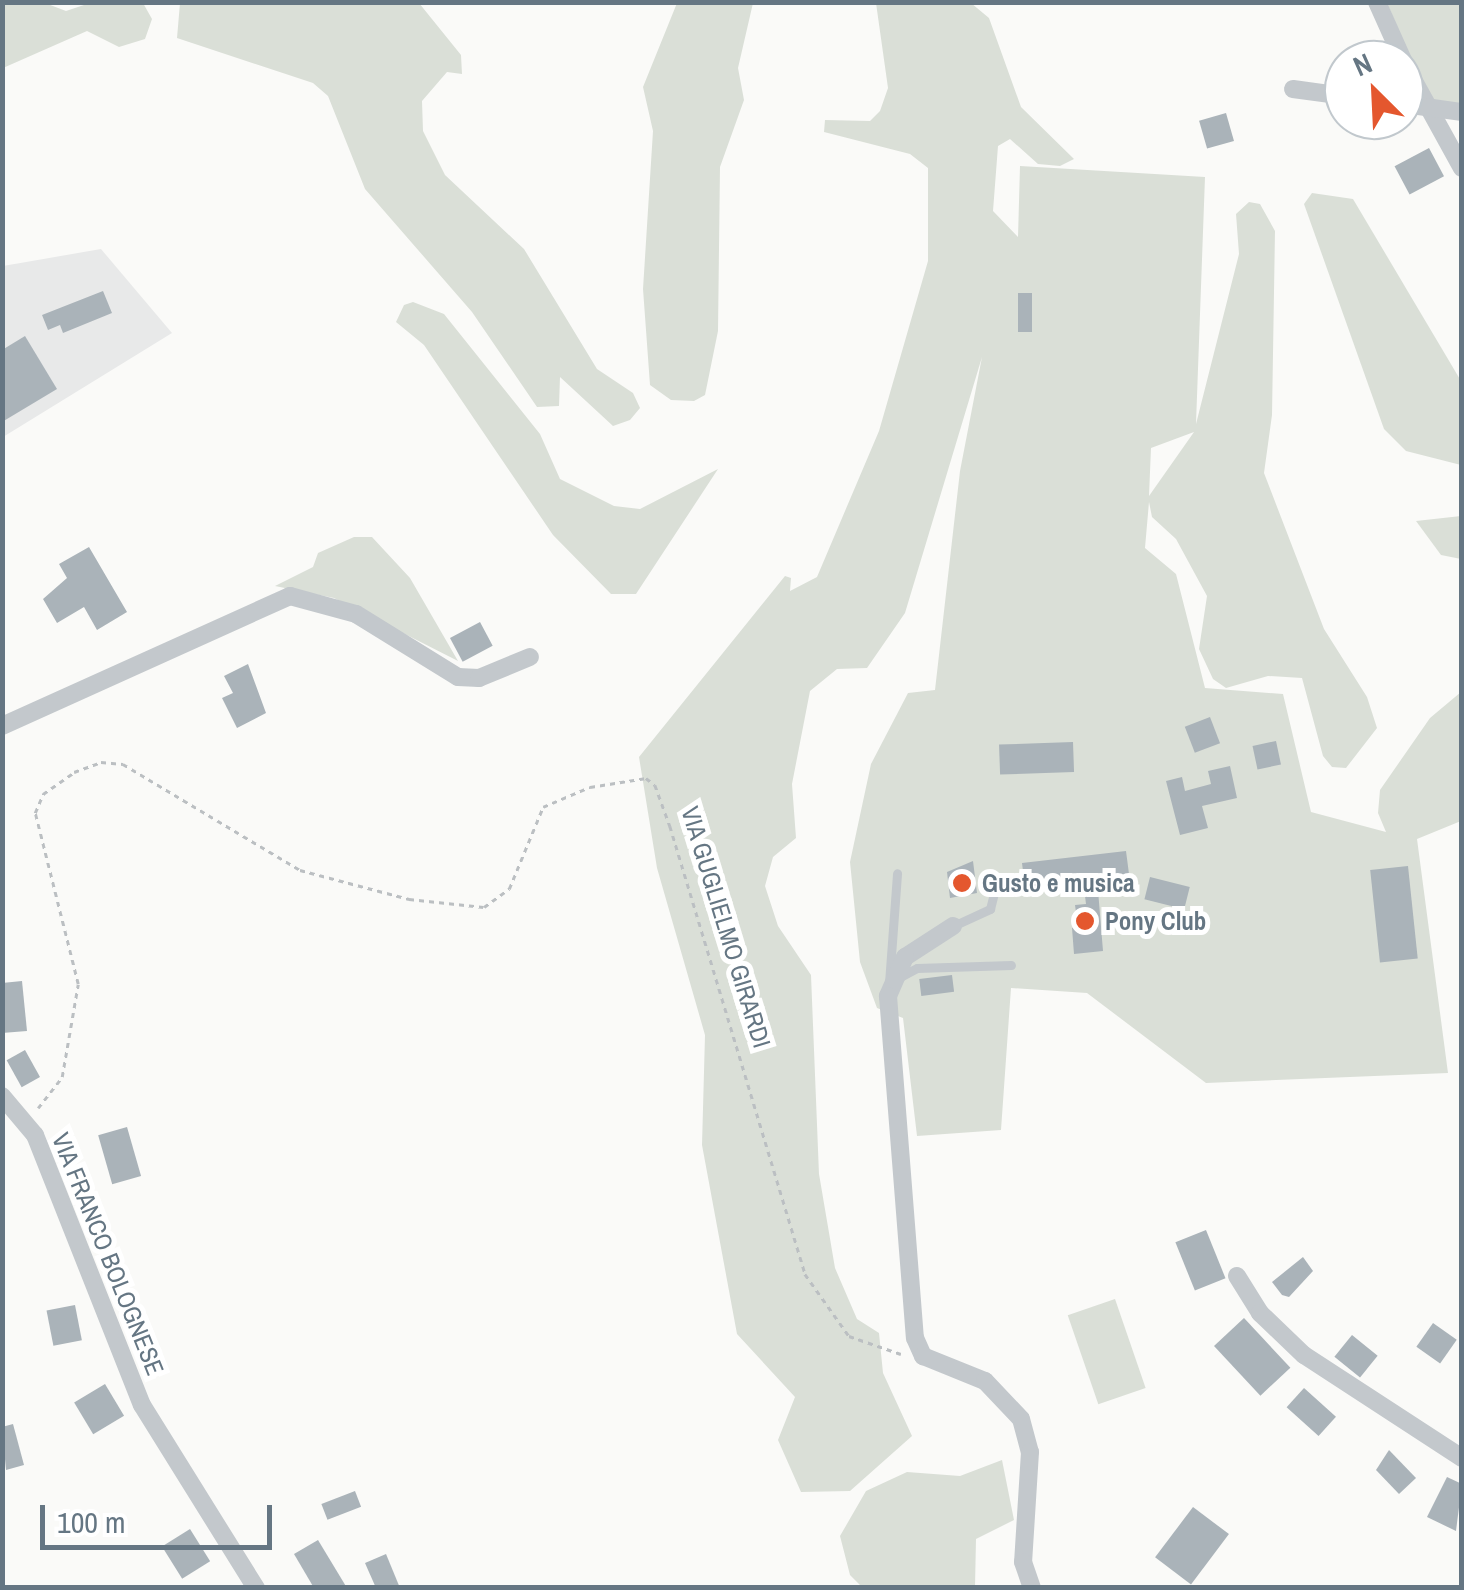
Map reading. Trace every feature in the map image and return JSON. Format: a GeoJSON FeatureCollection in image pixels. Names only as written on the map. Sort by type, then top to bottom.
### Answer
{"type":"FeatureCollection","features":[{"type":"Feature","properties":{"kind":"street"},"geometry":{"type":"LineString","coordinates":[[1377,2],[1393,40]]}},
{"type":"Feature","properties":{"kind":"street"},"geometry":{"type":"LineString","coordinates":[[1294,89],[1324,93]]}},
{"type":"Feature","properties":{"kind":"street"},"geometry":{"type":"LineString","coordinates":[[1424,106],[1462,112]]}},
{"type":"Feature","properties":{"kind":"street"},"geometry":{"type":"LineString","coordinates":[[1424,118],[1462,168]]}},
{"type":"Feature","properties":{"kind":"street"},"geometry":{"type":"LineString","coordinates":[[2,726],[290,596],[356,614],[458,677],[479,678],[530,657]]}},
{"type":"Feature","properties":{"kind":"street"},"geometry":{"type":"LineString","coordinates":[[2,718],[29,702]]}},
{"type":"Feature","properties":{"kind":"street"},"geometry":{"type":"LineString","coordinates":[[953,926],[904,957],[889,991],[920,1353],[985,1381],[1021,1419],[1030,1452],[1022,1562],[1032,1588]]}},
{"type":"Feature","properties":{"kind":"street","name":"VIA FRANCO BOLOGNESE"},"geometry":{"type":"LineString","coordinates":[[2,1096],[24,1117],[84,1246],[108,1331],[142,1405],[256,1588]]}},
{"type":"Feature","properties":{"kind":"street"},"geometry":{"type":"LineString","coordinates":[[1237,1276],[1260,1313],[1304,1355],[1462,1458]]}},
{"type":"Feature","properties":{"kind":"lane"},"geometry":{"type":"LineString","coordinates":[[889,991],[897,874]]}},
{"type":"Feature","properties":{"kind":"lane"},"geometry":{"type":"LineString","coordinates":[[953,926],[987,911],[994,893]]}},
{"type":"Feature","properties":{"kind":"lane"},"geometry":{"type":"LineString","coordinates":[[889,991],[918,968],[1011,964]]}},
{"type":"Feature","properties":{"kind":"path","name":"VIA GUGLIELMO GIRARDI"},"geometry":{"type":"LineString","coordinates":[[24,1117],[62,1077],[76,1006],[76,963],[36,812],[43,794],[74,772],[101,762],[123,764],[300,870],[409,899],[484,907],[509,888],[530,828],[544,808],[590,787],[646,778],[655,784],[670,826],[805,1274],[849,1336],[885,1352],[920,1353]]}},
{"type":"Feature","properties":{"kind":"shaded area"},"geometry":{"type":"Polygon","coordinates":[[[2,3],[45,3],[66,11],[90,3],[143,3],[152,19],[145,39],[119,47],[87,31],[3,68],[2,3]]]}},
{"type":"Feature","properties":{"kind":"shaded area"},"geometry":{"type":"Polygon","coordinates":[[[180,3],[419,3],[461,55],[462,74],[447,72],[422,101],[423,131],[445,175],[524,249],[597,369],[633,393],[640,408],[630,420],[613,426],[560,377],[559,406],[537,407],[472,312],[365,189],[328,96],[313,83],[177,38],[180,3]]]}},
{"type":"Feature","properties":{"kind":"shaded area"},"geometry":{"type":"Polygon","coordinates":[[[677,3],[753,3],[738,68],[744,100],[720,167],[718,331],[705,395],[694,401],[671,400],[650,385],[643,289],[653,131],[643,87],[677,3]]]}},
{"type":"Feature","properties":{"kind":"shaded area"},"geometry":{"type":"Polygon","coordinates":[[[876,3],[971,3],[989,18],[1021,107],[1074,159],[1060,166],[1038,164],[1010,139],[998,146],[993,211],[1018,237],[1020,166],[1205,177],[1196,424],[1239,254],[1236,214],[1249,202],[1260,204],[1275,231],[1272,415],[1264,473],[1324,629],[1367,697],[1377,728],[1346,768],[1332,767],[1323,756],[1302,678],[1268,676],[1226,688],[1213,679],[1199,649],[1207,596],[1176,539],[1152,517],[1149,502],[1145,548],[1176,574],[1205,688],[1283,694],[1311,812],[1386,832],[1378,813],[1380,790],[1430,718],[1461,692],[1461,821],[1417,839],[1448,1073],[1206,1083],[1087,993],[1011,988],[1001,1130],[917,1136],[903,1018],[877,1008],[860,962],[850,862],[871,764],[908,693],[935,690],[960,471],[982,357],[905,613],[867,668],[837,669],[810,691],[792,784],[796,838],[773,857],[765,886],[778,926],[811,975],[819,1174],[835,1268],[857,1319],[879,1333],[883,1373],[912,1436],[850,1491],[801,1492],[778,1440],[795,1397],[737,1334],[702,1145],[705,1035],[657,868],[639,757],[785,576],[791,578],[790,591],[817,577],[879,431],[928,261],[928,168],[910,154],[824,132],[825,120],[870,121],[880,111],[888,88],[876,3]],[[1194,432],[1151,448],[1149,496],[1194,432]]]}},
{"type":"Feature","properties":{"kind":"shaded area"},"geometry":{"type":"Polygon","coordinates":[[[1387,3],[1461,3],[1461,104],[1429,101],[1424,89],[1424,40],[1403,40],[1387,3]]]}},
{"type":"Feature","properties":{"kind":"shaded area"},"geometry":{"type":"Polygon","coordinates":[[[1312,193],[1353,199],[1461,381],[1461,465],[1406,451],[1384,429],[1304,204],[1312,193]]]}},
{"type":"Feature","properties":{"kind":"shaded area"},"geometry":{"type":"Polygon","coordinates":[[[101,249],[172,333],[3,437],[3,266],[101,249]]]}},
{"type":"Feature","properties":{"kind":"shaded area"},"geometry":{"type":"Polygon","coordinates":[[[413,302],[444,314],[540,434],[560,479],[614,506],[640,509],[718,469],[636,594],[611,594],[553,535],[424,345],[396,322],[404,305],[413,302]]]}},
{"type":"Feature","properties":{"kind":"shaded area"},"geometry":{"type":"Polygon","coordinates":[[[1461,516],[1461,559],[1441,555],[1416,521],[1461,516]]]}},
{"type":"Feature","properties":{"kind":"shaded area"},"geometry":{"type":"Polygon","coordinates":[[[354,537],[372,537],[410,578],[458,661],[334,598],[275,586],[313,567],[318,553],[354,537]]]}},
{"type":"Feature","properties":{"kind":"shaded area"},"geometry":{"type":"Polygon","coordinates":[[[1115,1299],[1146,1388],[1098,1404],[1068,1315],[1115,1299]]]}},
{"type":"Feature","properties":{"kind":"shaded area"},"geometry":{"type":"Polygon","coordinates":[[[1002,1460],[1014,1520],[976,1539],[975,1587],[862,1587],[850,1575],[840,1536],[866,1491],[907,1472],[960,1476],[1002,1460]]]}},
{"type":"Feature","properties":{"kind":"building"},"geometry":{"type":"Polygon","coordinates":[[[1226,113],[1234,141],[1207,149],[1199,121],[1226,113]]]}},
{"type":"Feature","properties":{"kind":"building"},"geometry":{"type":"Polygon","coordinates":[[[1429,148],[1444,176],[1410,195],[1395,166],[1429,148]]]}},
{"type":"Feature","properties":{"kind":"building"},"geometry":{"type":"Polygon","coordinates":[[[103,291],[112,313],[63,333],[60,325],[48,330],[42,315],[103,291]]]}},
{"type":"Feature","properties":{"kind":"building"},"geometry":{"type":"Polygon","coordinates":[[[1018,293],[1032,293],[1032,332],[1018,332],[1018,293]]]}},
{"type":"Feature","properties":{"kind":"building"},"geometry":{"type":"Polygon","coordinates":[[[25,336],[57,389],[2,422],[2,350],[25,336]]]}},
{"type":"Feature","properties":{"kind":"building"},"geometry":{"type":"Polygon","coordinates":[[[89,547],[127,612],[97,630],[84,607],[57,623],[43,599],[67,578],[59,564],[89,547]]]}},
{"type":"Feature","properties":{"kind":"building"},"geometry":{"type":"Polygon","coordinates":[[[480,622],[493,646],[463,662],[450,638],[480,622]]]}},
{"type":"Feature","properties":{"kind":"building"},"geometry":{"type":"Polygon","coordinates":[[[248,664],[266,713],[237,728],[222,698],[233,693],[224,676],[248,664]]]}},
{"type":"Feature","properties":{"kind":"building"},"geometry":{"type":"Polygon","coordinates":[[[1210,717],[1220,743],[1195,753],[1185,727],[1210,717]]]}},
{"type":"Feature","properties":{"kind":"building"},"geometry":{"type":"Polygon","coordinates":[[[1276,741],[1281,764],[1258,769],[1253,746],[1276,741]]]}},
{"type":"Feature","properties":{"kind":"building"},"geometry":{"type":"Polygon","coordinates":[[[1073,742],[1074,772],[1000,775],[999,745],[1073,742]]]}},
{"type":"Feature","properties":{"kind":"building"},"geometry":{"type":"Polygon","coordinates":[[[1230,766],[1237,798],[1202,806],[1208,828],[1180,835],[1166,781],[1182,777],[1185,791],[1211,784],[1208,771],[1230,766]]]}},
{"type":"Feature","properties":{"kind":"building"},"geometry":{"type":"Polygon","coordinates":[[[1126,851],[1129,874],[1097,878],[1103,951],[1074,954],[1072,928],[1078,927],[1075,905],[1086,904],[1083,880],[1025,887],[1022,863],[1126,851]]]}},
{"type":"Feature","properties":{"kind":"building","name":"Gusto e musica"},"geometry":{"type":"Polygon","coordinates":[[[973,861],[977,893],[950,898],[947,872],[973,861]]]}},
{"type":"Feature","properties":{"kind":"building"},"geometry":{"type":"Polygon","coordinates":[[[1408,866],[1418,958],[1380,962],[1370,870],[1408,866]]]}},
{"type":"Feature","properties":{"kind":"building"},"geometry":{"type":"Polygon","coordinates":[[[1150,877],[1190,887],[1184,909],[1144,899],[1150,877]]]}},
{"type":"Feature","properties":{"kind":"building"},"geometry":{"type":"Polygon","coordinates":[[[952,975],[954,992],[921,996],[919,979],[952,975]]]}},
{"type":"Feature","properties":{"kind":"building"},"geometry":{"type":"Polygon","coordinates":[[[22,981],[27,1031],[2,1033],[2,983],[22,981]]]}},
{"type":"Feature","properties":{"kind":"building"},"geometry":{"type":"Polygon","coordinates":[[[25,1050],[40,1077],[22,1087],[7,1060],[25,1050]]]}},
{"type":"Feature","properties":{"kind":"building"},"geometry":{"type":"Polygon","coordinates":[[[127,1127],[141,1176],[112,1184],[98,1135],[127,1127]]]}},
{"type":"Feature","properties":{"kind":"building"},"geometry":{"type":"Polygon","coordinates":[[[1206,1230],[1225,1278],[1195,1291],[1175,1242],[1206,1230]]]}},
{"type":"Feature","properties":{"kind":"building"},"geometry":{"type":"Polygon","coordinates":[[[1303,1257],[1313,1271],[1289,1297],[1282,1295],[1272,1282],[1303,1257]]]}},
{"type":"Feature","properties":{"kind":"building"},"geometry":{"type":"Polygon","coordinates":[[[75,1305],[82,1340],[53,1346],[47,1311],[75,1305]]]}},
{"type":"Feature","properties":{"kind":"building"},"geometry":{"type":"Polygon","coordinates":[[[1244,1318],[1290,1368],[1260,1396],[1214,1346],[1244,1318]]]}},
{"type":"Feature","properties":{"kind":"building"},"geometry":{"type":"Polygon","coordinates":[[[1433,1323],[1457,1340],[1440,1363],[1416,1347],[1433,1323]]]}},
{"type":"Feature","properties":{"kind":"building"},"geometry":{"type":"Polygon","coordinates":[[[1352,1335],[1378,1356],[1360,1378],[1334,1357],[1352,1335]]]}},
{"type":"Feature","properties":{"kind":"building"},"geometry":{"type":"Polygon","coordinates":[[[105,1384],[124,1416],[93,1434],[74,1403],[105,1384]]]}},
{"type":"Feature","properties":{"kind":"building"},"geometry":{"type":"Polygon","coordinates":[[[1304,1388],[1336,1417],[1319,1436],[1287,1407],[1304,1388]]]}},
{"type":"Feature","properties":{"kind":"building"},"geometry":{"type":"Polygon","coordinates":[[[13,1424],[24,1465],[6,1470],[2,1427],[13,1424]]]}},
{"type":"Feature","properties":{"kind":"building"},"geometry":{"type":"Polygon","coordinates":[[[1389,1450],[1416,1478],[1399,1494],[1376,1470],[1389,1450]]]}},
{"type":"Feature","properties":{"kind":"building"},"geometry":{"type":"Polygon","coordinates":[[[1447,1477],[1462,1484],[1456,1531],[1427,1517],[1447,1477]]]}},
{"type":"Feature","properties":{"kind":"building"},"geometry":{"type":"Polygon","coordinates":[[[355,1491],[361,1507],[327,1520],[321,1504],[355,1491]]]}},
{"type":"Feature","properties":{"kind":"building"},"geometry":{"type":"Polygon","coordinates":[[[1193,1507],[1229,1534],[1191,1584],[1155,1557],[1193,1507]]]}},
{"type":"Feature","properties":{"kind":"building"},"geometry":{"type":"Polygon","coordinates":[[[190,1529],[210,1561],[182,1579],[162,1546],[190,1529]]]}},
{"type":"Feature","properties":{"kind":"building"},"geometry":{"type":"Polygon","coordinates":[[[318,1540],[347,1588],[314,1588],[294,1554],[318,1540]]]}},
{"type":"Feature","properties":{"kind":"building"},"geometry":{"type":"Polygon","coordinates":[[[386,1554],[400,1588],[376,1588],[365,1563],[386,1554]]]}},
{"type":"Feature","properties":{"kind":"place","name":"Gusto e musica"},"geometry":{"type":"Point","coordinates":[962,883]}},
{"type":"Feature","properties":{"kind":"place","name":"Pony Club"},"geometry":{"type":"Point","coordinates":[1085,921]}}]}
